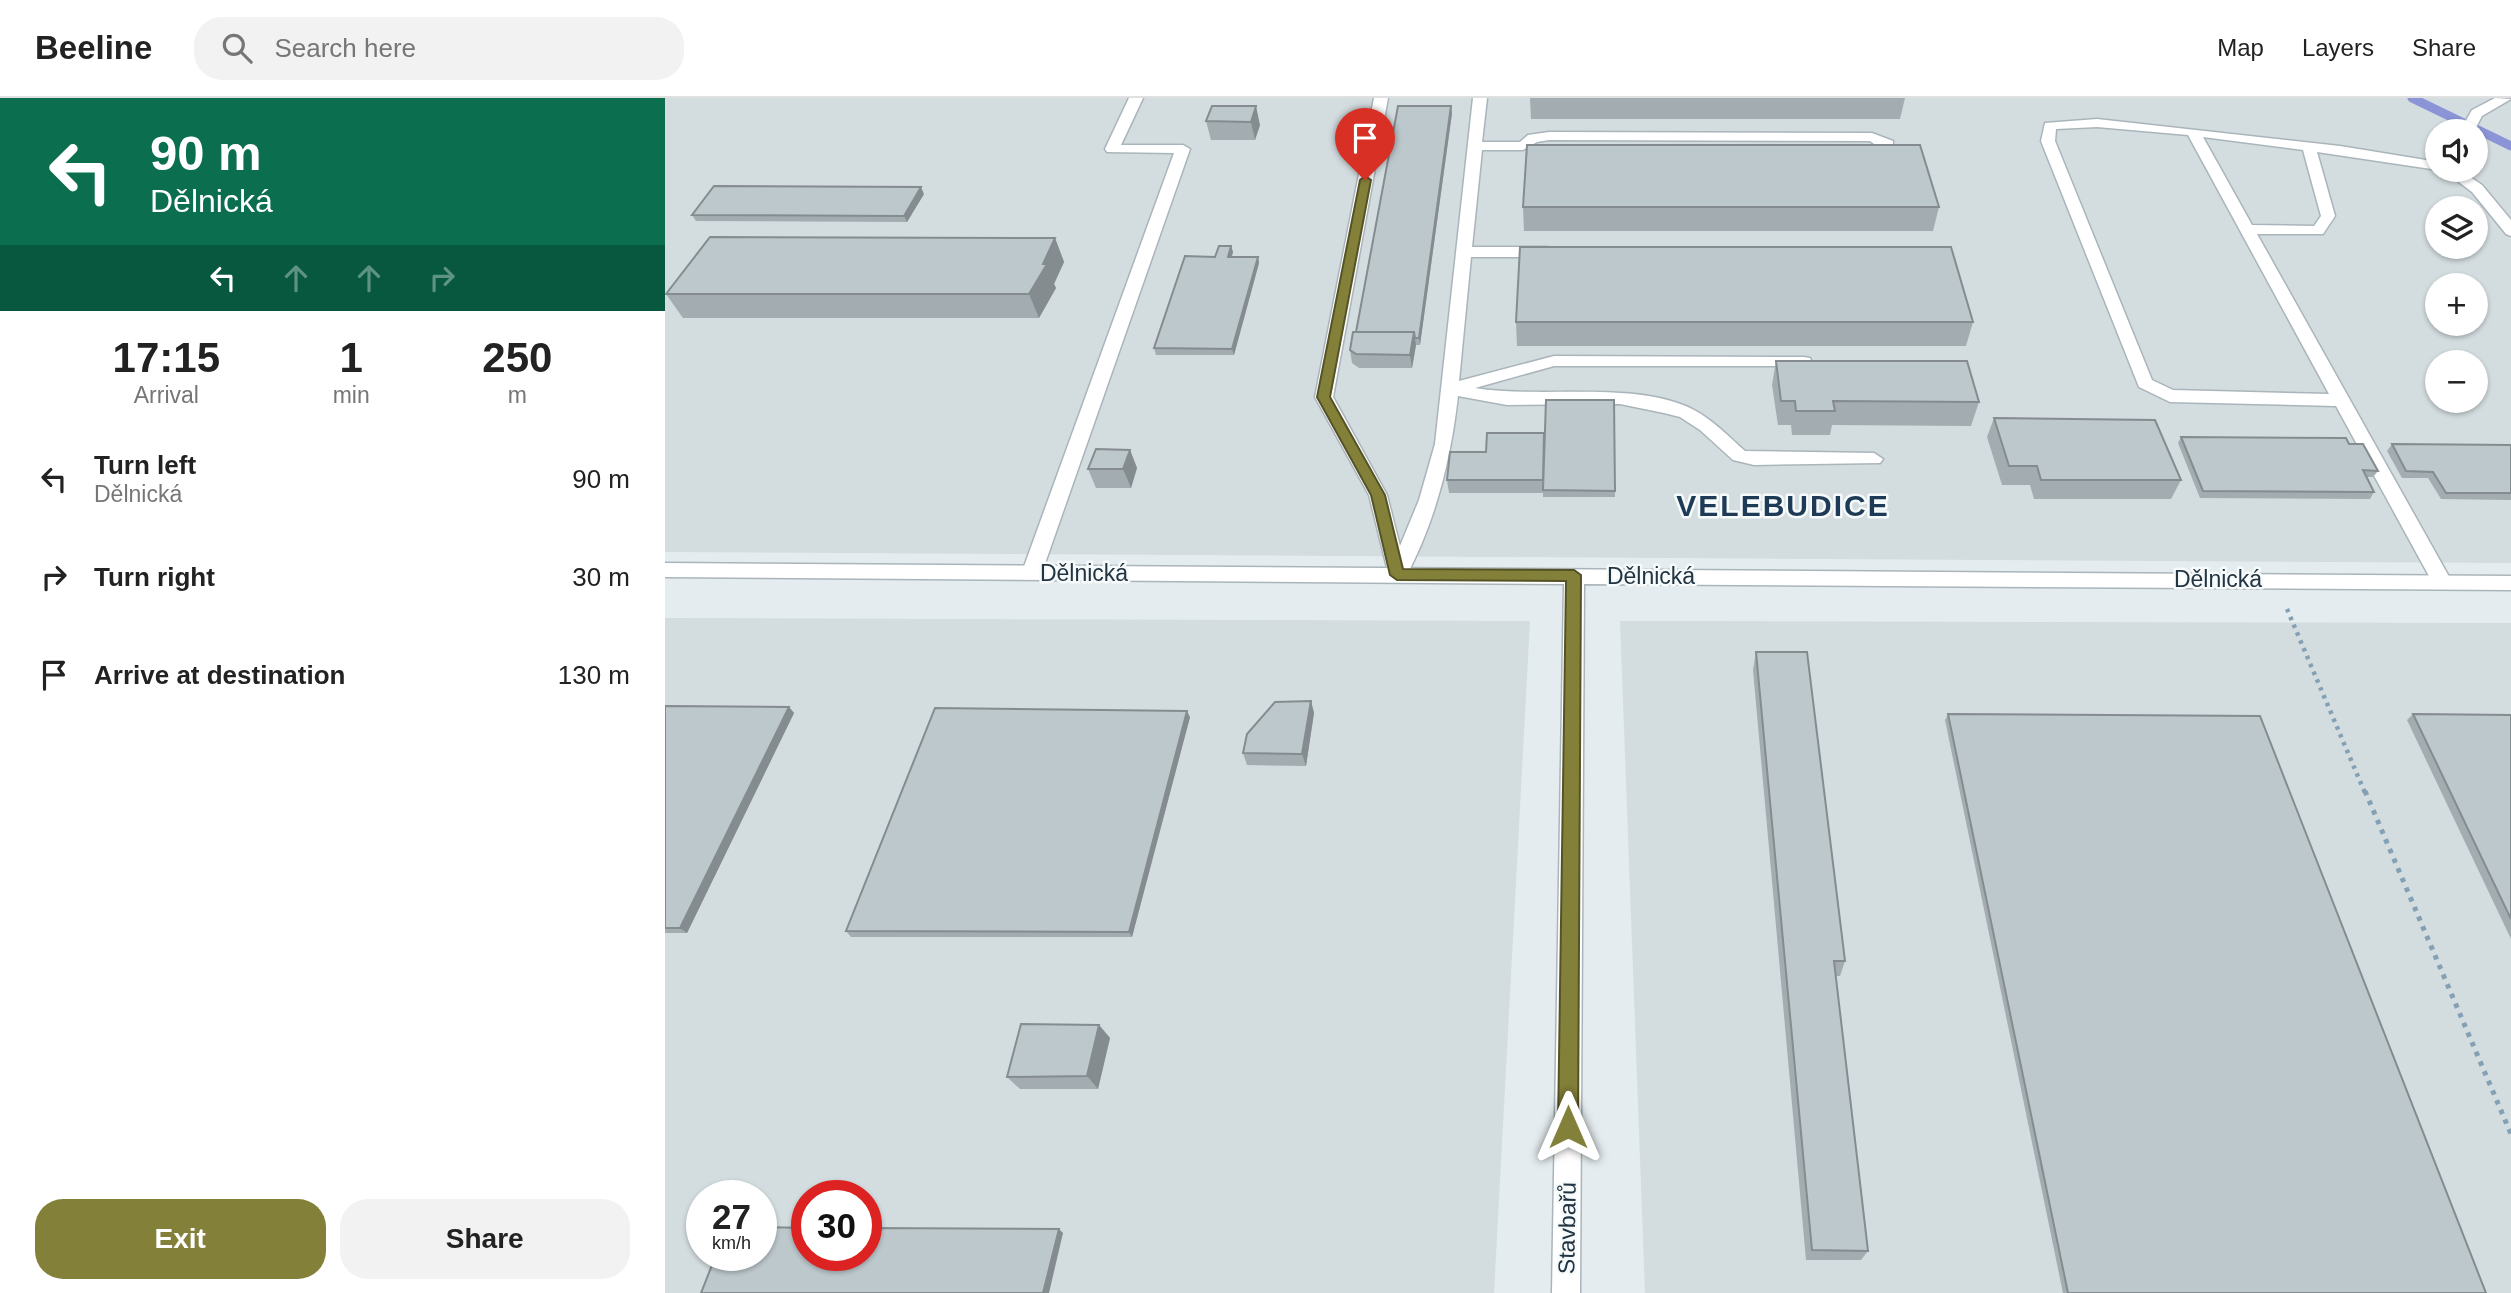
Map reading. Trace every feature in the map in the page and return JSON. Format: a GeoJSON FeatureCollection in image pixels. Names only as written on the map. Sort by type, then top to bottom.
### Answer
{"type":"FeatureCollection","features":[{"type":"Feature","properties":{"kind":"street"},"geometry":{"type":"LineString","coordinates":[[1032,572],[1183,149],[1112,149],[1136,98]]}},
{"type":"Feature","properties":{"kind":"street"},"geometry":{"type":"LineString","coordinates":[[1381,98],[1324,397],[1378,495],[1397,575]]}},
{"type":"Feature","properties":{"kind":"street"},"geometry":{"type":"LineString","coordinates":[[1397,575],[1427,499],[1444,444],[1480,98]]}},
{"type":"Feature","properties":{"kind":"street"},"geometry":{"type":"LineString","coordinates":[[2473,119],[2477,113],[2505,98]]}},
{"type":"Feature","properties":{"kind":"street"},"geometry":{"type":"LineString","coordinates":[[2339,400],[2170,396],[2145,383],[2048,141],[2050,126],[2080,122],[2193,132],[2425,164]]}},
{"type":"Feature","properties":{"kind":"street"},"geometry":{"type":"LineString","coordinates":[[2193,132],[2442,582]]}},
{"type":"Feature","properties":{"kind":"street"},"geometry":{"type":"LineString","coordinates":[[1475,146],[1523,146],[1533,138],[1549,136],[1872,137],[1888,144],[1888,151],[1884,155],[1847,157]]}},
{"type":"Feature","properties":{"kind":"street"},"geometry":{"type":"LineString","coordinates":[[1523,146],[1531,154],[1538,155]]}},
{"type":"Feature","properties":{"kind":"street"},"geometry":{"type":"LineString","coordinates":[[2246,229],[2318,231],[2328,216],[2309,147]]}},
{"type":"Feature","properties":{"kind":"street"},"geometry":{"type":"LineString","coordinates":[[2471,182],[2481,191],[2511,231]]}},
{"type":"Feature","properties":{"kind":"street"},"geometry":{"type":"LineString","coordinates":[[1464,252],[1559,252]]}},
{"type":"Feature","properties":{"kind":"street"},"geometry":{"type":"LineString","coordinates":[[1450,389],[1554,361],[1816,362]]}},
{"type":"Feature","properties":{"kind":"street"},"geometry":{"type":"LineString","coordinates":[[1450,389],[1507,399],[1620,398],[1664,407],[1686,413],[1706,426],[1739,456],[1754,459],[1874,459]]}},
{"type":"Feature","properties":{"kind":"street","name":"Dělnická"},"geometry":{"type":"LineString","coordinates":[[665,570],[2511,583]]}},
{"type":"Feature","properties":{"kind":"street","name":"Stavbařů"},"geometry":{"type":"LineString","coordinates":[[1566,1293],[1574,575]]}},
{"type":"Feature","properties":{"kind":"path"},"geometry":{"type":"LineString","coordinates":[[2274,580],[2511,1134]]}},
{"type":"Feature","properties":{"kind":"shaded area"},"geometry":{"type":"Polygon","coordinates":[[[665,98],[2511,98],[2511,563],[665,552],[665,98]]]}},
{"type":"Feature","properties":{"kind":"shaded area"},"geometry":{"type":"Polygon","coordinates":[[[665,618],[1530,621],[1494,1293],[665,1293],[665,618]]]}},
{"type":"Feature","properties":{"kind":"shaded area"},"geometry":{"type":"Polygon","coordinates":[[[1620,621],[2511,623],[2511,1293],[1645,1293],[1620,621]]]}},
{"type":"Feature","properties":{"kind":"building"},"geometry":{"type":"Polygon","coordinates":[[[1212,106],[1256,106],[1251,122],[1206,121],[1212,106]]]}},
{"type":"Feature","properties":{"kind":"building"},"geometry":{"type":"Polygon","coordinates":[[[1398,106],[1451,106],[1419,338],[1415,338],[1414,332],[1356,332],[1398,106]]]}},
{"type":"Feature","properties":{"kind":"building"},"geometry":{"type":"Polygon","coordinates":[[[1527,145],[1920,145],[1939,207],[1523,207],[1527,145]]]}},
{"type":"Feature","properties":{"kind":"building"},"geometry":{"type":"Polygon","coordinates":[[[714,186],[921,187],[904,216],[692,215],[714,186]]]}},
{"type":"Feature","properties":{"kind":"building"},"geometry":{"type":"Polygon","coordinates":[[[710,237],[1055,238],[1043,264],[1047,264],[1029,294],[666,294],[710,237]]]}},
{"type":"Feature","properties":{"kind":"building"},"geometry":{"type":"Polygon","coordinates":[[[1219,246],[1231,246],[1228,257],[1258,257],[1232,349],[1154,348],[1185,256],[1215,257],[1219,246]]]}},
{"type":"Feature","properties":{"kind":"building"},"geometry":{"type":"Polygon","coordinates":[[[1520,247],[1951,247],[1973,322],[1516,322],[1520,247]]]}},
{"type":"Feature","properties":{"kind":"building"},"geometry":{"type":"Polygon","coordinates":[[[1353,332],[1414,332],[1410,355],[1356,354],[1350,350],[1353,332]]]}},
{"type":"Feature","properties":{"kind":"building"},"geometry":{"type":"Polygon","coordinates":[[[1776,361],[1967,361],[1979,402],[1833,401],[1835,411],[1796,411],[1795,401],[1781,401],[1776,361]]]}},
{"type":"Feature","properties":{"kind":"building"},"geometry":{"type":"Polygon","coordinates":[[[1546,400],[1614,400],[1615,491],[1543,490],[1546,400]]]}},
{"type":"Feature","properties":{"kind":"building"},"geometry":{"type":"Polygon","coordinates":[[[1994,418],[2155,420],[2181,480],[2041,480],[2037,466],[2009,466],[1994,418]]]}},
{"type":"Feature","properties":{"kind":"building"},"geometry":{"type":"Polygon","coordinates":[[[1487,433],[1544,433],[1543,480],[1447,480],[1450,452],[1486,452],[1487,433]]]}},
{"type":"Feature","properties":{"kind":"building"},"geometry":{"type":"Polygon","coordinates":[[[2181,437],[2346,438],[2349,444],[2363,444],[2378,471],[2363,470],[2374,492],[2203,491],[2181,437]]]}},
{"type":"Feature","properties":{"kind":"building"},"geometry":{"type":"Polygon","coordinates":[[[2392,444],[2511,445],[2511,493],[2446,493],[2433,472],[2406,471],[2392,444]]]}},
{"type":"Feature","properties":{"kind":"building"},"geometry":{"type":"Polygon","coordinates":[[[1096,449],[1130,450],[1123,469],[1088,469],[1096,449]]]}},
{"type":"Feature","properties":{"kind":"building"},"geometry":{"type":"Polygon","coordinates":[[[1756,652],[1807,652],[1845,961],[1834,961],[1868,1251],[1812,1250],[1756,652]]]}},
{"type":"Feature","properties":{"kind":"building"},"geometry":{"type":"Polygon","coordinates":[[[1311,701],[1302,754],[1243,753],[1247,734],[1275,702],[1311,701]]]}},
{"type":"Feature","properties":{"kind":"building"},"geometry":{"type":"Polygon","coordinates":[[[665,706],[789,707],[680,928],[665,928],[665,706]]]}},
{"type":"Feature","properties":{"kind":"building"},"geometry":{"type":"Polygon","coordinates":[[[935,708],[1187,711],[1129,932],[846,931],[935,708]]]}},
{"type":"Feature","properties":{"kind":"building"},"geometry":{"type":"Polygon","coordinates":[[[1948,714],[2260,716],[2486,1293],[2068,1293],[1948,714]]]}},
{"type":"Feature","properties":{"kind":"building"},"geometry":{"type":"Polygon","coordinates":[[[2413,714],[2511,715],[2511,919],[2413,714]]]}},
{"type":"Feature","properties":{"kind":"building"},"geometry":{"type":"Polygon","coordinates":[[[1021,1024],[1099,1025],[1087,1076],[1007,1077],[1021,1024]]]}},
{"type":"Feature","properties":{"kind":"building"},"geometry":{"type":"Polygon","coordinates":[[[777,1227],[791,1228],[791,1271],[882,1271],[882,1228],[1059,1229],[1043,1293],[701,1293],[710,1271],[777,1271],[777,1227]]]}},
{"type":"Feature","properties":{"kind":"waterway"},"geometry":{"type":"LineString","coordinates":[[2412,98],[2511,146]]}},
{"type":"Feature","properties":{"kind":"district","name":"VELEBUDICE"},"geometry":{"type":"Point","coordinates":[1783,505]}},
{"type":"Feature","properties":{"kind":"route"},"geometry":{"type":"LineString","coordinates":[[1365,180],[1324,397],[1378,495],[1397,575],[1574,575],[1568,1127]]}}]}
